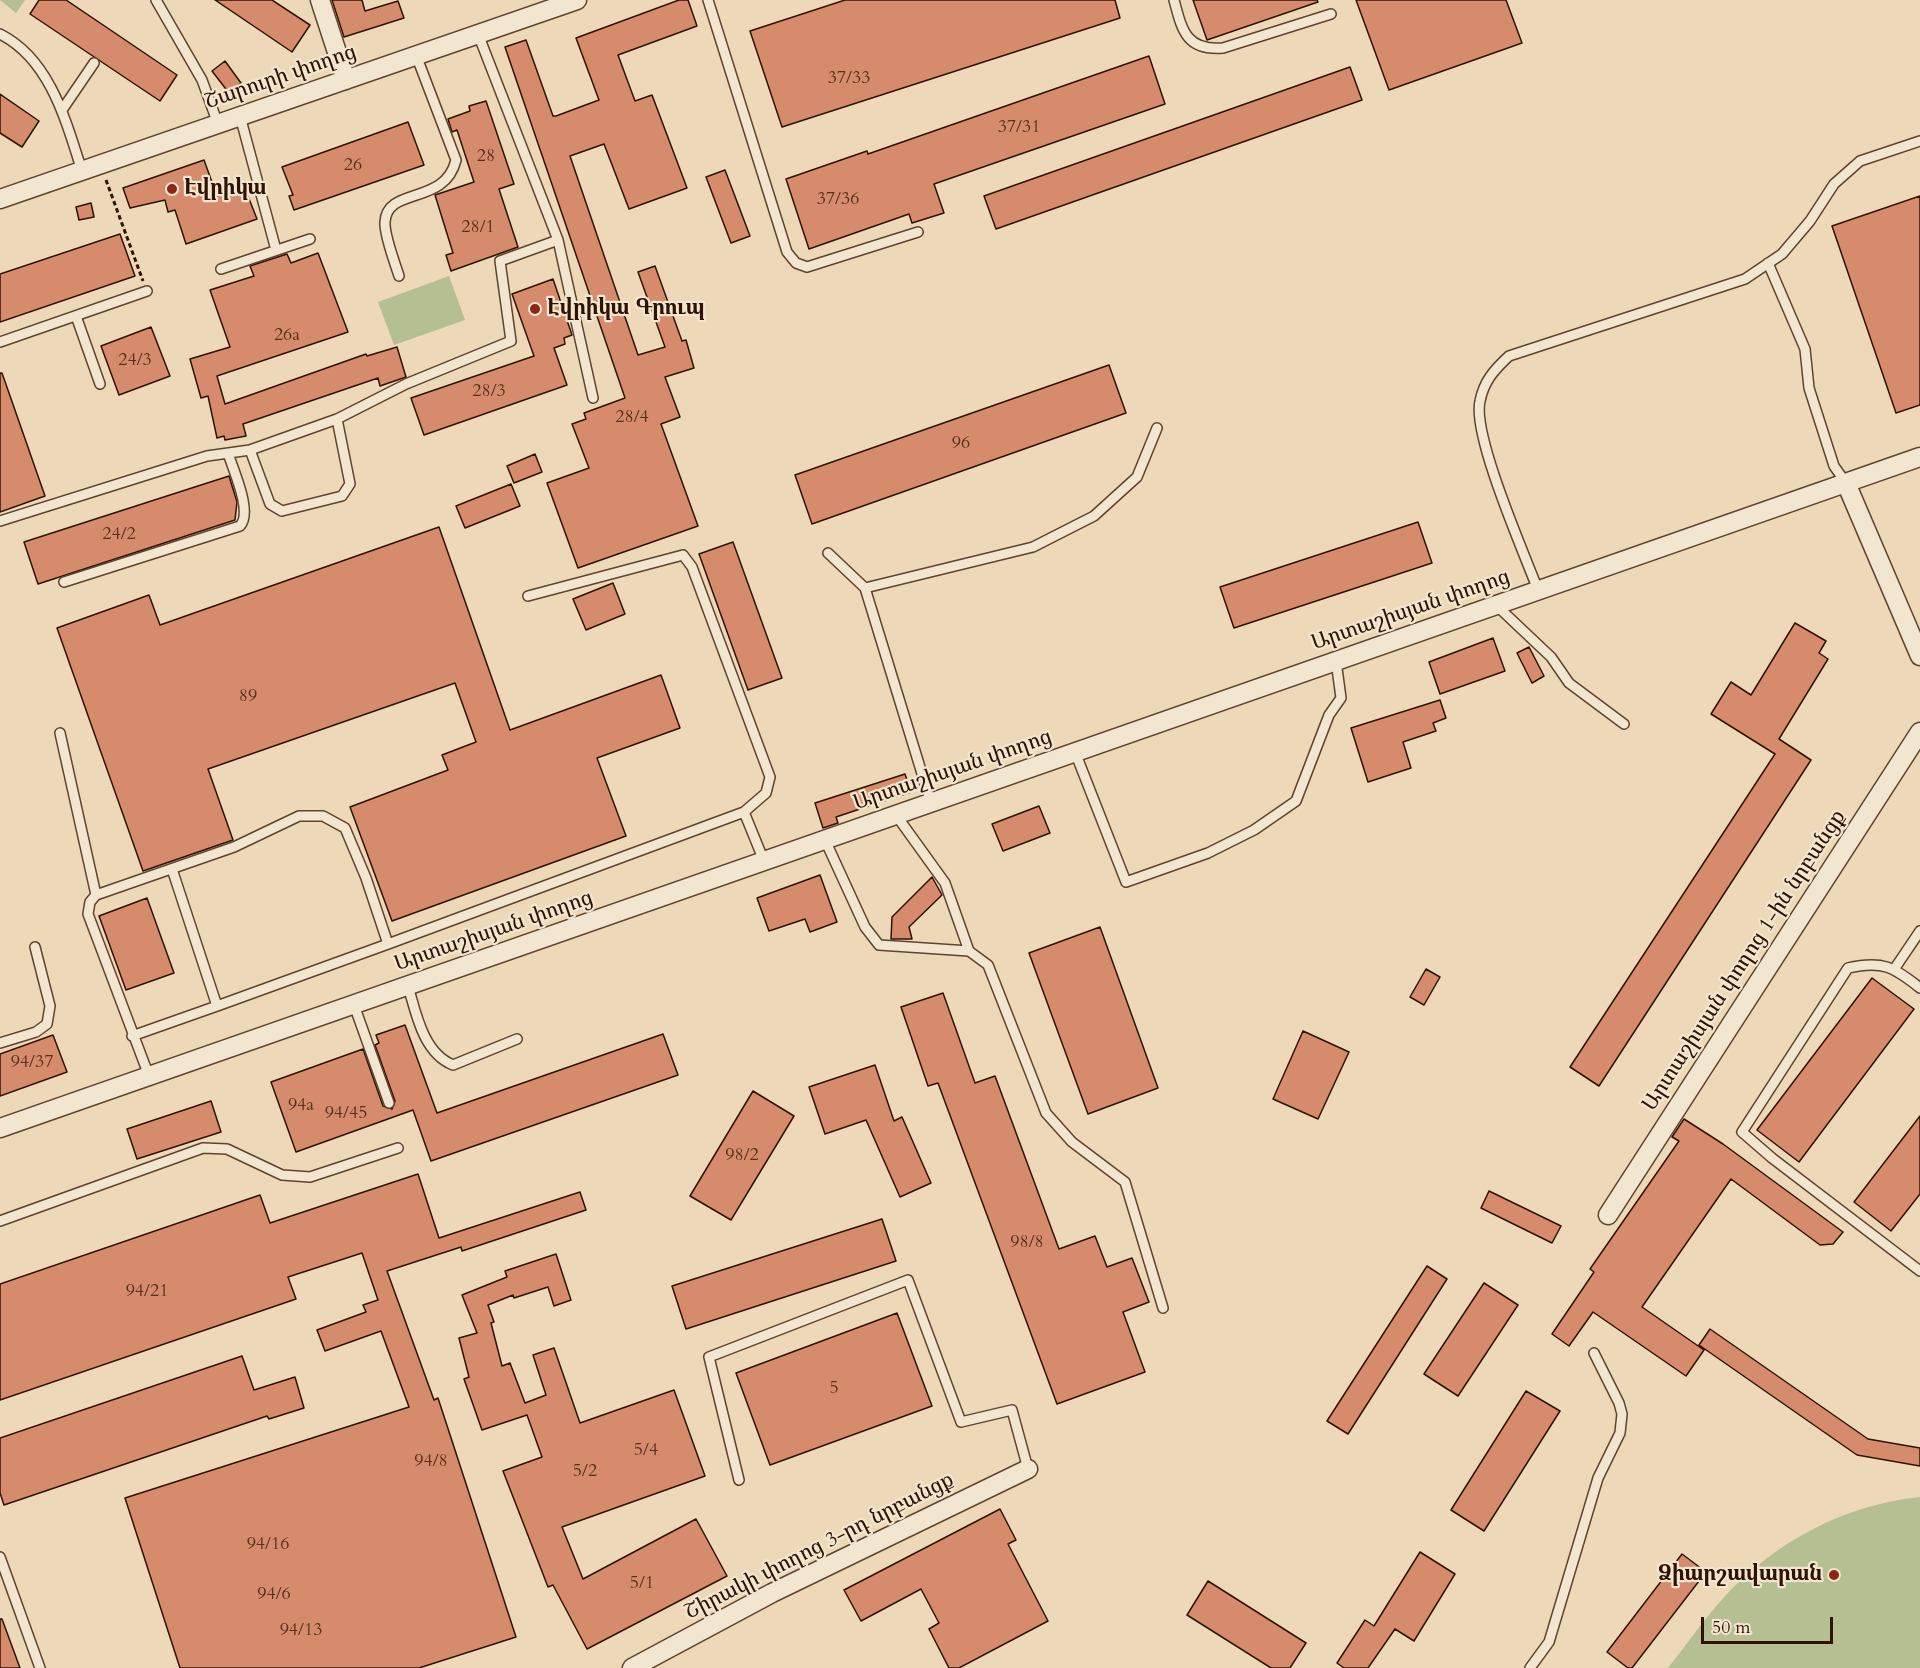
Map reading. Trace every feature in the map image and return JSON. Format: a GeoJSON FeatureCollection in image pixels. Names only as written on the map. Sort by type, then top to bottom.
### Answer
{"type":"FeatureCollection","features":[{"type":"Feature","properties":{"kind":"street"},"geometry":{"type":"LineString","coordinates":[[320,0],[346,80]]}},
{"type":"Feature","properties":{"kind":"street","name":"Շարուրի փողոց"},"geometry":{"type":"LineString","coordinates":[[0,199],[577,0]]}},
{"type":"Feature","properties":{"kind":"street","name":"Արտաշիսյան փողոց"},"geometry":{"type":"LineString","coordinates":[[0,1128],[1920,457]]}},
{"type":"Feature","properties":{"kind":"street"},"geometry":{"type":"LineString","coordinates":[[1846,483],[1918,646]]}},
{"type":"Feature","properties":{"kind":"street","name":"Արտաշիսյան փողոց 1-ին նրբանցք"},"geometry":{"type":"LineString","coordinates":[[1608,1215],[1920,732]]}},
{"type":"Feature","properties":{"kind":"street","name":"Շիրակի փողոց 3-րդ նրբանցք"},"geometry":{"type":"LineString","coordinates":[[632,1668],[772,1593],[1028,1469]]}},
{"type":"Feature","properties":{"kind":"lane"},"geometry":{"type":"LineString","coordinates":[[156,0],[202,80],[218,124]]}},
{"type":"Feature","properties":{"kind":"lane"},"geometry":{"type":"LineString","coordinates":[[708,0],[787,252],[796,263],[807,267],[918,232]]}},
{"type":"Feature","properties":{"kind":"lane"},"geometry":{"type":"LineString","coordinates":[[1174,0],[1182,28],[1192,43],[1208,49],[1223,48],[1331,14]]}},
{"type":"Feature","properties":{"kind":"lane"},"geometry":{"type":"LineString","coordinates":[[0,34],[17,43],[32,59],[62,110],[81,171]]}},
{"type":"Feature","properties":{"kind":"lane"},"geometry":{"type":"LineString","coordinates":[[478,34],[558,240],[593,398]]}},
{"type":"Feature","properties":{"kind":"lane"},"geometry":{"type":"LineString","coordinates":[[399,276],[385,223],[388,213],[395,203],[442,185],[453,174],[456,160],[417,55]]}},
{"type":"Feature","properties":{"kind":"lane"},"geometry":{"type":"LineString","coordinates":[[62,110],[94,63]]}},
{"type":"Feature","properties":{"kind":"lane"},"geometry":{"type":"LineString","coordinates":[[240,116],[276,250]]}},
{"type":"Feature","properties":{"kind":"lane"},"geometry":{"type":"LineString","coordinates":[[1538,590],[1482,437],[1479,403],[1489,375],[1509,356],[1735,283],[1782,254],[1810,221],[1834,184],[1860,161],[1920,141]]}},
{"type":"Feature","properties":{"kind":"lane"},"geometry":{"type":"LineString","coordinates":[[221,269],[310,239]]}},
{"type":"Feature","properties":{"kind":"lane"},"geometry":{"type":"LineString","coordinates":[[0,520],[207,456],[250,450],[337,419],[406,384],[511,341],[500,261],[558,240]]}},
{"type":"Feature","properties":{"kind":"lane"},"geometry":{"type":"LineString","coordinates":[[1768,263],[1805,349],[1809,388],[1834,466],[1846,483]]}},
{"type":"Feature","properties":{"kind":"lane"},"geometry":{"type":"LineString","coordinates":[[0,342],[147,291]]}},
{"type":"Feature","properties":{"kind":"lane"},"geometry":{"type":"LineString","coordinates":[[76,316],[100,384]]}},
{"type":"Feature","properties":{"kind":"lane"},"geometry":{"type":"LineString","coordinates":[[250,450],[270,504],[282,512],[342,496],[350,484],[337,419]]}},
{"type":"Feature","properties":{"kind":"lane"},"geometry":{"type":"LineString","coordinates":[[865,588],[1033,547],[1094,516],[1137,477],[1157,428]]}},
{"type":"Feature","properties":{"kind":"lane"},"geometry":{"type":"LineString","coordinates":[[64,582],[240,526],[244,522],[245,507],[228,453]]}},
{"type":"Feature","properties":{"kind":"lane"},"geometry":{"type":"LineString","coordinates":[[828,553],[865,588],[931,803]]}},
{"type":"Feature","properties":{"kind":"lane"},"geometry":{"type":"LineString","coordinates":[[132,1036],[744,812],[766,792],[770,777],[692,567],[683,555],[528,596]]}},
{"type":"Feature","properties":{"kind":"lane"},"geometry":{"type":"LineString","coordinates":[[1496,605],[1551,657],[1569,683],[1624,724]]}},
{"type":"Feature","properties":{"kind":"lane"},"geometry":{"type":"LineString","coordinates":[[1075,752],[1126,882],[1208,853],[1254,830],[1296,801],[1329,715],[1341,698],[1336,661]]}},
{"type":"Feature","properties":{"kind":"lane"},"geometry":{"type":"LineString","coordinates":[[60,733],[96,895]]}},
{"type":"Feature","properties":{"kind":"lane"},"geometry":{"type":"LineString","coordinates":[[744,812],[764,861]]}},
{"type":"Feature","properties":{"kind":"lane"},"geometry":{"type":"LineString","coordinates":[[896,815],[945,883],[969,951]]}},
{"type":"Feature","properties":{"kind":"lane"},"geometry":{"type":"LineString","coordinates":[[148,1077],[88,914],[90,902],[96,895],[234,847],[299,816],[323,816],[345,828],[388,944]]}},
{"type":"Feature","properties":{"kind":"lane"},"geometry":{"type":"LineString","coordinates":[[825,840],[865,927],[879,945],[969,951],[988,965],[1046,1113],[1072,1142],[1125,1182],[1163,1308]]}},
{"type":"Feature","properties":{"kind":"lane"},"geometry":{"type":"LineString","coordinates":[[172,869],[217,1006]]}},
{"type":"Feature","properties":{"kind":"lane"},"geometry":{"type":"LineString","coordinates":[[1895,968],[1920,931]]}},
{"type":"Feature","properties":{"kind":"lane"},"geometry":{"type":"LineString","coordinates":[[0,1043],[36,1032],[46,1024],[50,1006],[35,947]]}},
{"type":"Feature","properties":{"kind":"lane"},"geometry":{"type":"LineString","coordinates":[[1920,988],[1895,968],[1868,963],[1848,968],[1742,1132],[1772,1158],[1920,1271]]}},
{"type":"Feature","properties":{"kind":"lane"},"geometry":{"type":"LineString","coordinates":[[408,986],[432,1051],[448,1063],[453,1065],[517,1039]]}},
{"type":"Feature","properties":{"kind":"lane"},"geometry":{"type":"LineString","coordinates":[[354,1005],[389,1103]]}},
{"type":"Feature","properties":{"kind":"lane"},"geometry":{"type":"LineString","coordinates":[[0,1221],[203,1148],[227,1149],[282,1175],[310,1177],[398,1148]]}},
{"type":"Feature","properties":{"kind":"lane"},"geometry":{"type":"LineString","coordinates":[[739,1480],[710,1357],[908,1280],[961,1422],[1012,1410],[1028,1469]]}},
{"type":"Feature","properties":{"kind":"lane"},"geometry":{"type":"LineString","coordinates":[[1530,1668],[1549,1642],[1598,1478],[1620,1433],[1622,1414],[1594,1353]]}},
{"type":"Feature","properties":{"kind":"lane"},"geometry":{"type":"LineString","coordinates":[[0,1557],[40,1668]]}},
{"type":"Feature","properties":{"kind":"path"},"geometry":{"type":"LineString","coordinates":[[100,164],[147,291]]}},
{"type":"Feature","properties":{"kind":"green space"},"geometry":{"type":"Polygon","coordinates":[[[0,0],[25,0],[16,13],[0,0]]]}},
{"type":"Feature","properties":{"kind":"green space"},"geometry":{"type":"Polygon","coordinates":[[[449,276],[465,320],[394,345],[378,302],[449,276]]]}},
{"type":"Feature","properties":{"kind":"green space","name":"Ձիարշավարան"},"geometry":{"type":"Polygon","coordinates":[[[1920,1497],[1920,1668],[1668,1668],[1725,1596],[1767,1558],[1814,1529],[1839,1517],[1892,1501],[1920,1497]]]}},
{"type":"Feature","properties":{"kind":"building"},"geometry":{"type":"Polygon","coordinates":[[[39,0],[66,0],[177,75],[160,101],[30,14],[39,0]]]}},
{"type":"Feature","properties":{"kind":"building"},"geometry":{"type":"Polygon","coordinates":[[[215,0],[272,0],[310,25],[292,52],[215,0]]]}},
{"type":"Feature","properties":{"kind":"building"},"geometry":{"type":"Polygon","coordinates":[[[332,0],[362,0],[365,11],[398,1],[404,18],[344,37],[332,0]]]}},
{"type":"Feature","properties":{"kind":"building"},"geometry":{"type":"Polygon","coordinates":[[[679,0],[688,0],[697,26],[618,55],[635,101],[652,95],[687,188],[629,209],[604,144],[570,156],[638,355],[665,347],[638,272],[655,266],[682,341],[686,340],[694,368],[665,377],[680,417],[661,424],[698,526],[578,568],[547,483],[589,468],[572,424],[586,419],[584,413],[625,398],[505,47],[526,40],[553,116],[556,116],[599,100],[576,38],[679,0]]]}},
{"type":"Feature","properties":{"kind":"building"},"geometry":{"type":"Polygon","coordinates":[[[845,0],[1115,0],[1120,18],[782,127],[750,31],[845,0]]]}},
{"type":"Feature","properties":{"kind":"building"},"geometry":{"type":"Polygon","coordinates":[[[1193,0],[1317,0],[1318,2],[1207,40],[1193,0]]]}},
{"type":"Feature","properties":{"kind":"building"},"geometry":{"type":"Polygon","coordinates":[[[1356,0],[1506,0],[1522,43],[1389,90],[1356,0]]]}},
{"type":"Feature","properties":{"kind":"building"},"geometry":{"type":"Polygon","coordinates":[[[1149,56],[1165,104],[934,184],[944,213],[912,223],[909,214],[809,249],[786,179],[867,151],[868,154],[1149,56]]]}},
{"type":"Feature","properties":{"kind":"building"},"geometry":{"type":"Polygon","coordinates":[[[225,61],[241,83],[229,93],[212,71],[225,61]]]}},
{"type":"Feature","properties":{"kind":"building"},"geometry":{"type":"Polygon","coordinates":[[[1350,67],[1362,100],[996,229],[984,196],[1350,67]]]}},
{"type":"Feature","properties":{"kind":"building"},"geometry":{"type":"Polygon","coordinates":[[[0,94],[39,121],[22,147],[0,133],[0,94]]]}},
{"type":"Feature","properties":{"kind":"building"},"geometry":{"type":"Polygon","coordinates":[[[486,101],[514,184],[499,189],[518,247],[451,271],[446,255],[453,253],[435,195],[474,182],[457,130],[452,132],[448,119],[470,111],[469,106],[486,101]]]}},
{"type":"Feature","properties":{"kind":"building"},"geometry":{"type":"Polygon","coordinates":[[[408,122],[424,165],[294,210],[289,196],[293,195],[282,167],[408,122]]]}},
{"type":"Feature","properties":{"kind":"building"},"geometry":{"type":"Polygon","coordinates":[[[204,160],[217,196],[244,186],[257,219],[186,244],[175,210],[168,212],[165,200],[130,208],[123,188],[204,160]]]}},
{"type":"Feature","properties":{"kind":"building"},"geometry":{"type":"Polygon","coordinates":[[[725,170],[750,236],[731,243],[706,177],[725,170]]]}},
{"type":"Feature","properties":{"kind":"building"},"geometry":{"type":"Polygon","coordinates":[[[1920,196],[1920,405],[1896,413],[1832,226],[1920,196]]]}},
{"type":"Feature","properties":{"kind":"building"},"geometry":{"type":"Polygon","coordinates":[[[91,203],[94,217],[79,220],[76,207],[91,203]]]}},
{"type":"Feature","properties":{"kind":"building"},"geometry":{"type":"Polygon","coordinates":[[[120,234],[135,276],[0,322],[0,274],[120,234]]]}},
{"type":"Feature","properties":{"kind":"building"},"geometry":{"type":"Polygon","coordinates":[[[318,253],[348,332],[217,376],[225,404],[366,354],[367,356],[397,347],[406,377],[380,386],[378,378],[243,424],[246,436],[225,440],[224,436],[217,438],[208,396],[201,398],[190,359],[230,347],[210,290],[254,276],[250,266],[287,254],[291,263],[318,253]]]}},
{"type":"Feature","properties":{"kind":"building"},"geometry":{"type":"Polygon","coordinates":[[[553,279],[572,335],[564,338],[565,344],[554,348],[567,385],[424,435],[411,398],[534,356],[512,294],[553,279]]]}},
{"type":"Feature","properties":{"kind":"building"},"geometry":{"type":"Polygon","coordinates":[[[151,327],[170,376],[119,395],[101,346],[151,327]]]}},
{"type":"Feature","properties":{"kind":"building"},"geometry":{"type":"Polygon","coordinates":[[[1109,365],[1126,413],[812,524],[795,475],[1109,365]]]}},
{"type":"Feature","properties":{"kind":"building"},"geometry":{"type":"Polygon","coordinates":[[[0,373],[2,373],[45,496],[0,512],[0,373]]]}},
{"type":"Feature","properties":{"kind":"building"},"geometry":{"type":"Polygon","coordinates":[[[535,454],[542,472],[514,483],[507,466],[535,454]]]}},
{"type":"Feature","properties":{"kind":"building"},"geometry":{"type":"Polygon","coordinates":[[[229,476],[237,502],[235,520],[38,584],[24,542],[229,476]]]}},
{"type":"Feature","properties":{"kind":"building"},"geometry":{"type":"Polygon","coordinates":[[[511,484],[520,506],[465,528],[456,506],[511,484]]]}},
{"type":"Feature","properties":{"kind":"building"},"geometry":{"type":"Polygon","coordinates":[[[1418,522],[1432,563],[1234,628],[1220,587],[1418,522]]]}},
{"type":"Feature","properties":{"kind":"building"},"geometry":{"type":"Polygon","coordinates":[[[439,527],[510,730],[661,675],[680,728],[597,758],[626,836],[392,921],[350,807],[448,770],[442,755],[476,742],[455,683],[208,769],[233,840],[143,871],[57,628],[149,595],[160,625],[439,527]]]}},
{"type":"Feature","properties":{"kind":"building"},"geometry":{"type":"Polygon","coordinates":[[[733,542],[782,678],[748,690],[699,554],[733,542]]]}},
{"type":"Feature","properties":{"kind":"building"},"geometry":{"type":"Polygon","coordinates":[[[613,583],[625,614],[586,630],[573,599],[613,583]]]}},
{"type":"Feature","properties":{"kind":"building"},"geometry":{"type":"Polygon","coordinates":[[[1795,623],[1826,641],[1819,653],[1828,659],[1779,739],[1811,760],[1599,1086],[1570,1067],[1775,754],[1711,714],[1731,682],[1751,695],[1795,623]]]}},
{"type":"Feature","properties":{"kind":"building"},"geometry":{"type":"Polygon","coordinates":[[[1493,638],[1505,671],[1440,694],[1429,662],[1493,638]]]}},
{"type":"Feature","properties":{"kind":"building"},"geometry":{"type":"Polygon","coordinates":[[[1529,647],[1544,676],[1532,683],[1517,653],[1529,647]]]}},
{"type":"Feature","properties":{"kind":"building"},"geometry":{"type":"Polygon","coordinates":[[[1440,700],[1446,718],[1433,723],[1436,731],[1403,742],[1411,768],[1368,782],[1351,728],[1440,700]]]}},
{"type":"Feature","properties":{"kind":"building"},"geometry":{"type":"Polygon","coordinates":[[[905,774],[911,792],[836,817],[838,823],[823,828],[815,803],[905,774]]]}},
{"type":"Feature","properties":{"kind":"building"},"geometry":{"type":"Polygon","coordinates":[[[1039,806],[1050,833],[1003,851],[992,824],[1039,806]]]}},
{"type":"Feature","properties":{"kind":"building"},"geometry":{"type":"Polygon","coordinates":[[[820,875],[837,922],[810,932],[805,919],[769,931],[757,898],[820,875]]]}},
{"type":"Feature","properties":{"kind":"building"},"geometry":{"type":"Polygon","coordinates":[[[932,877],[942,895],[909,927],[912,939],[891,939],[892,917],[932,877]]]}},
{"type":"Feature","properties":{"kind":"building"},"geometry":{"type":"Polygon","coordinates":[[[147,898],[174,973],[126,990],[99,916],[147,898]]]}},
{"type":"Feature","properties":{"kind":"building"},"geometry":{"type":"Polygon","coordinates":[[[1100,927],[1158,1088],[1088,1114],[1029,953],[1100,927]]]}},
{"type":"Feature","properties":{"kind":"building"},"geometry":{"type":"Polygon","coordinates":[[[1426,969],[1440,977],[1424,1005],[1410,997],[1426,969]]]}},
{"type":"Feature","properties":{"kind":"building"},"geometry":{"type":"Polygon","coordinates":[[[1872,978],[1914,1009],[1799,1162],[1757,1130],[1872,978]]]}},
{"type":"Feature","properties":{"kind":"building"},"geometry":{"type":"Polygon","coordinates":[[[943,993],[975,1083],[995,1076],[1059,1249],[1095,1236],[1107,1267],[1132,1258],[1149,1302],[1123,1312],[1145,1372],[1057,1404],[938,1083],[928,1086],[901,1007],[943,993]]]}},
{"type":"Feature","properties":{"kind":"building"},"geometry":{"type":"Polygon","coordinates":[[[405,1025],[437,1113],[663,1034],[678,1075],[431,1161],[413,1110],[296,1152],[271,1082],[363,1049],[383,1106],[392,1109],[395,1101],[375,1045],[379,1043],[376,1035],[405,1025]]]}},
{"type":"Feature","properties":{"kind":"building"},"geometry":{"type":"Polygon","coordinates":[[[1303,1031],[1349,1052],[1318,1119],[1273,1099],[1303,1031]]]}},
{"type":"Feature","properties":{"kind":"building"},"geometry":{"type":"Polygon","coordinates":[[[53,1035],[67,1072],[0,1096],[0,1054],[53,1035]]]}},
{"type":"Feature","properties":{"kind":"building"},"geometry":{"type":"Polygon","coordinates":[[[875,1065],[894,1121],[902,1117],[931,1183],[900,1197],[866,1120],[825,1134],[809,1087],[875,1065]]]}},
{"type":"Feature","properties":{"kind":"building"},"geometry":{"type":"Polygon","coordinates":[[[753,1091],[794,1116],[731,1220],[690,1196],[753,1091]]]}},
{"type":"Feature","properties":{"kind":"building"},"geometry":{"type":"Polygon","coordinates":[[[211,1101],[221,1132],[137,1159],[127,1129],[211,1101]]]}},
{"type":"Feature","properties":{"kind":"building"},"geometry":{"type":"Polygon","coordinates":[[[1920,1116],[1920,1194],[1891,1231],[1854,1202],[1920,1116]]]}},
{"type":"Feature","properties":{"kind":"building"},"geometry":{"type":"Polygon","coordinates":[[[1684,1119],[1723,1144],[1843,1232],[1833,1244],[1820,1245],[1731,1179],[1642,1307],[1704,1350],[1686,1376],[1593,1312],[1569,1346],[1552,1334],[1594,1272],[1590,1269],[1679,1141],[1672,1137],[1684,1119]]]}},
{"type":"Feature","properties":{"kind":"building"},"geometry":{"type":"Polygon","coordinates":[[[418,1174],[439,1238],[580,1192],[586,1210],[462,1251],[461,1247],[387,1271],[434,1400],[438,1398],[516,1637],[419,1668],[180,1668],[125,1498],[409,1407],[381,1331],[325,1351],[317,1330],[366,1312],[363,1305],[378,1300],[362,1253],[288,1277],[296,1299],[0,1400],[0,1284],[260,1195],[270,1223],[418,1174]]]}},
{"type":"Feature","properties":{"kind":"building"},"geometry":{"type":"Polygon","coordinates":[[[1489,1191],[1561,1226],[1552,1243],[1481,1208],[1489,1191]]]}},
{"type":"Feature","properties":{"kind":"building"},"geometry":{"type":"Polygon","coordinates":[[[882,1219],[896,1261],[686,1329],[672,1286],[882,1219]]]}},
{"type":"Feature","properties":{"kind":"building"},"geometry":{"type":"Polygon","coordinates":[[[556,1254],[571,1300],[554,1306],[548,1287],[514,1298],[513,1295],[488,1305],[494,1322],[491,1323],[502,1366],[510,1363],[525,1403],[546,1395],[533,1355],[554,1348],[580,1423],[674,1390],[705,1476],[562,1527],[583,1579],[696,1519],[727,1576],[587,1649],[553,1585],[548,1587],[503,1471],[542,1457],[527,1415],[482,1430],[464,1379],[469,1377],[459,1338],[477,1333],[462,1295],[507,1277],[505,1271],[556,1254]]]}},
{"type":"Feature","properties":{"kind":"building"},"geometry":{"type":"Polygon","coordinates":[[[1427,1266],[1447,1279],[1348,1434],[1327,1421],[1427,1266]]]}},
{"type":"Feature","properties":{"kind":"building"},"geometry":{"type":"Polygon","coordinates":[[[1484,1283],[1518,1305],[1458,1396],[1424,1374],[1484,1283]]]}},
{"type":"Feature","properties":{"kind":"building"},"geometry":{"type":"Polygon","coordinates":[[[897,1313],[932,1406],[770,1465],[736,1373],[897,1313]]]}},
{"type":"Feature","properties":{"kind":"building"},"geometry":{"type":"Polygon","coordinates":[[[1710,1329],[1868,1439],[1920,1448],[1920,1466],[1857,1455],[1699,1345],[1710,1329]]]}},
{"type":"Feature","properties":{"kind":"building"},"geometry":{"type":"Polygon","coordinates":[[[242,1356],[254,1390],[295,1377],[304,1408],[269,1419],[267,1416],[4,1505],[0,1493],[0,1438],[242,1356]]]}},
{"type":"Feature","properties":{"kind":"building"},"geometry":{"type":"Polygon","coordinates":[[[1526,1391],[1560,1411],[1484,1531],[1451,1510],[1526,1391]]]}},
{"type":"Feature","properties":{"kind":"building"},"geometry":{"type":"Polygon","coordinates":[[[1000,1509],[1016,1540],[1008,1544],[1048,1621],[959,1668],[949,1668],[929,1629],[939,1623],[921,1589],[861,1621],[844,1590],[1000,1509]]]}},
{"type":"Feature","properties":{"kind":"building"},"geometry":{"type":"Polygon","coordinates":[[[1420,1552],[1455,1574],[1414,1641],[1395,1629],[1368,1668],[1344,1668],[1337,1663],[1365,1620],[1374,1626],[1420,1552]]]}},
{"type":"Feature","properties":{"kind":"building"},"geometry":{"type":"Polygon","coordinates":[[[1682,1554],[1706,1572],[1632,1668],[1628,1668],[1607,1652],[1682,1554]]]}},
{"type":"Feature","properties":{"kind":"building"},"geometry":{"type":"Polygon","coordinates":[[[1208,1581],[1306,1643],[1290,1668],[1271,1668],[1187,1615],[1208,1581]]]}},
{"type":"Feature","properties":{"kind":"building"},"geometry":{"type":"Polygon","coordinates":[[[0,1619],[2,1619],[20,1668],[0,1668],[0,1619]]]}},
{"type":"Feature","properties":{"kind":"place","name":"Էվրիկա"},"geometry":{"type":"Point","coordinates":[172,189]}},
{"type":"Feature","properties":{"kind":"place","name":"Էվրիկա Գրուպ"},"geometry":{"type":"Point","coordinates":[535,309]}},
{"type":"Feature","properties":{"kind":"place","name":"Ձիարշավարան"},"geometry":{"type":"Point","coordinates":[1834,1575]}}]}
